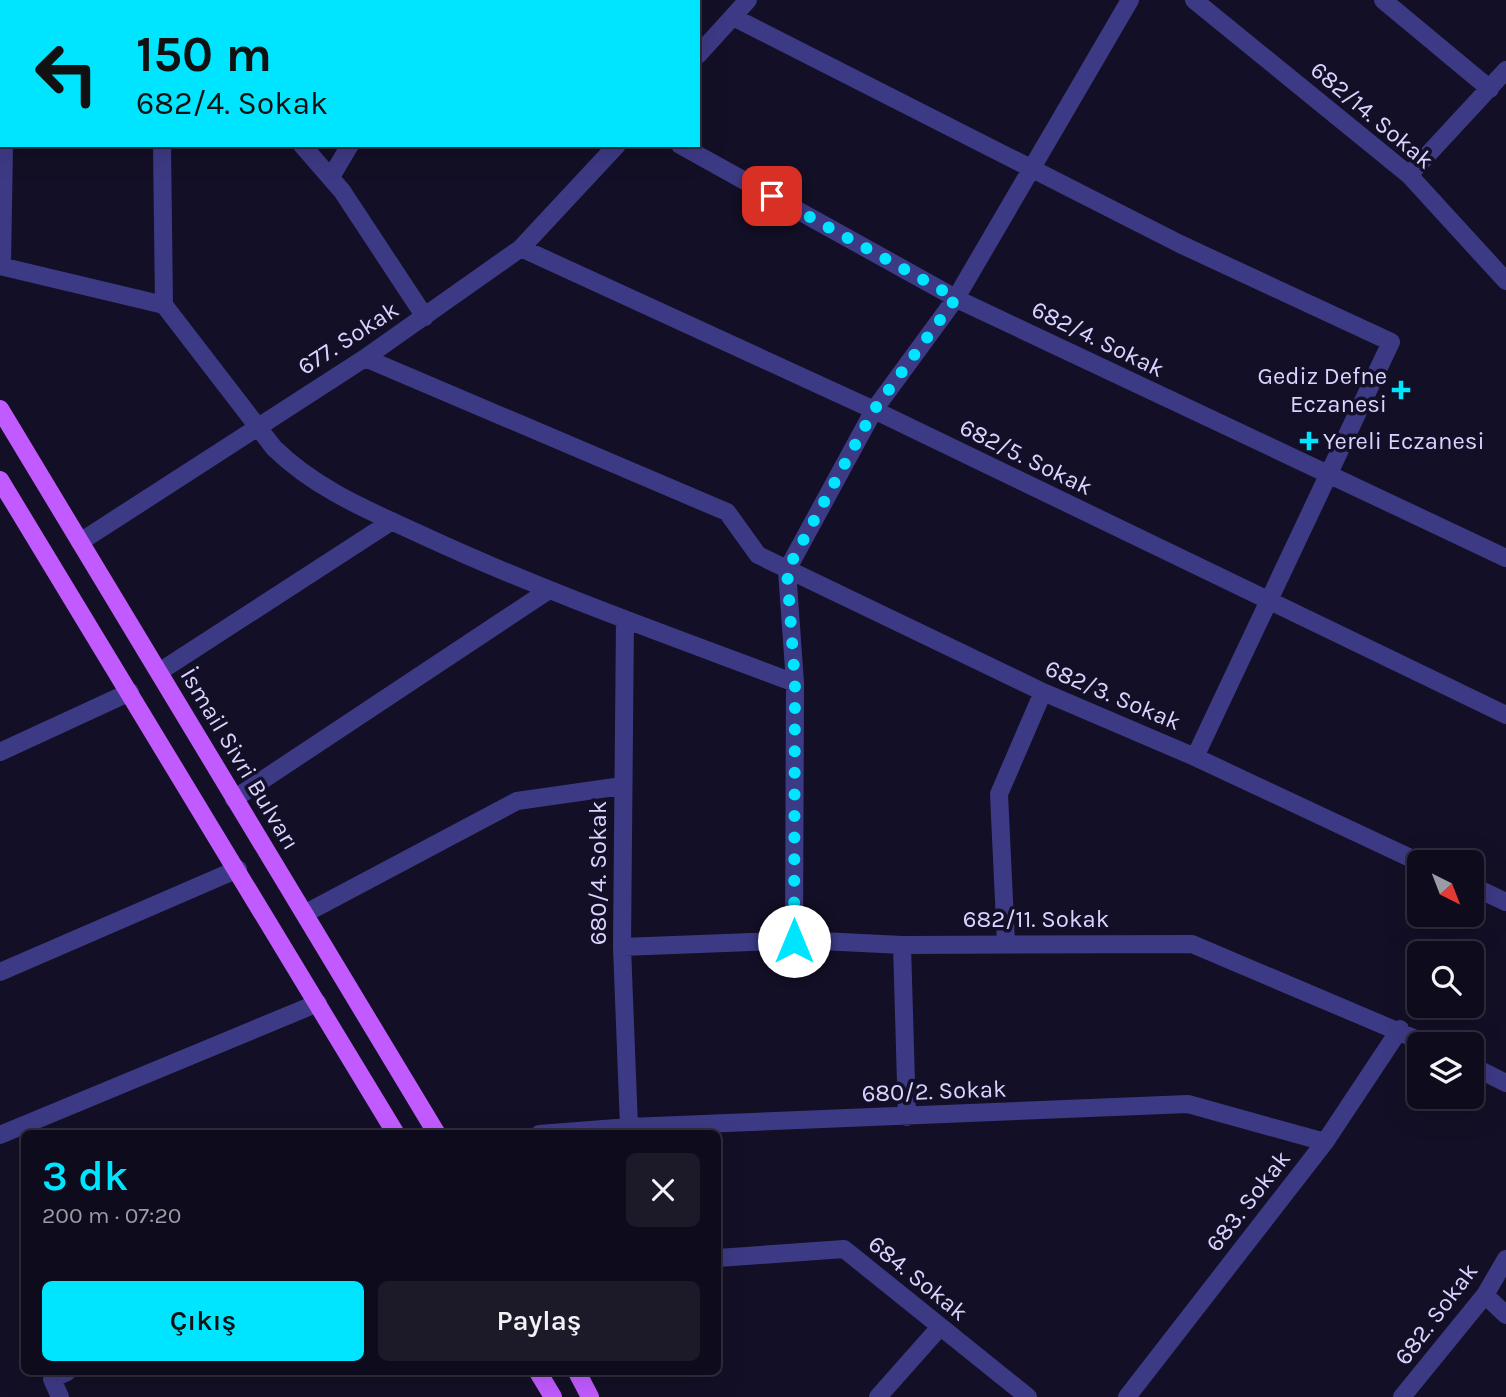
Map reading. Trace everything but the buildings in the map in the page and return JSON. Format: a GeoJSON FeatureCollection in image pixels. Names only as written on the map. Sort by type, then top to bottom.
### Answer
{"type":"FeatureCollection","features":[{"type":"Feature","properties":{"kind":"main road","name":"İsmail Sivri Bulvarı"},"geometry":{"type":"LineString","coordinates":[[0,409],[435,1130]]}},
{"type":"Feature","properties":{"kind":"main road"},"geometry":{"type":"LineString","coordinates":[[1,485],[238,869],[394,1130]]}},
{"type":"Feature","properties":{"kind":"main road"},"geometry":{"type":"LineString","coordinates":[[540,1375],[553,1397]]}},
{"type":"Feature","properties":{"kind":"main road"},"geometry":{"type":"LineString","coordinates":[[579,1375],[590,1397]]}},
{"type":"Feature","properties":{"kind":"street"},"geometry":{"type":"LineString","coordinates":[[700,53],[748,0]]}},
{"type":"Feature","properties":{"kind":"street"},"geometry":{"type":"LineString","coordinates":[[794,941],[795,683],[787,570],[874,410],[956,298],[1130,0]]}},
{"type":"Feature","properties":{"kind":"street","name":"682/14. Sokak"},"geometry":{"type":"LineString","coordinates":[[1194,0],[1409,175],[1506,281]]}},
{"type":"Feature","properties":{"kind":"street"},"geometry":{"type":"LineString","coordinates":[[1383,0],[1490,89]]}},
{"type":"Feature","properties":{"kind":"street"},"geometry":{"type":"LineString","coordinates":[[733,17],[1180,244],[1391,341],[1195,757]]}},
{"type":"Feature","properties":{"kind":"street"},"geometry":{"type":"LineString","coordinates":[[1409,175],[1506,70]]}},
{"type":"Feature","properties":{"kind":"street"},"geometry":{"type":"LineString","coordinates":[[4,147],[1,265],[164,305]]}},
{"type":"Feature","properties":{"kind":"street"},"geometry":{"type":"LineString","coordinates":[[162,147],[164,305],[274,448],[311,481],[392,521],[549,590],[795,683]]}},
{"type":"Feature","properties":{"kind":"street"},"geometry":{"type":"LineString","coordinates":[[304,147],[331,177],[425,317]]}},
{"type":"Feature","properties":{"kind":"street"},"geometry":{"type":"LineString","coordinates":[[331,177],[349,147]]}},
{"type":"Feature","properties":{"kind":"street","name":"677. Sokak"},"geometry":{"type":"LineString","coordinates":[[80,542],[257,425],[365,358],[521,248],[615,147]]}},
{"type":"Feature","properties":{"kind":"street","name":"682/4. Sokak"},"geometry":{"type":"LineString","coordinates":[[684,147],[956,298],[1328,477],[1506,558]]}},
{"type":"Feature","properties":{"kind":"street","name":"682/5. Sokak"},"geometry":{"type":"LineString","coordinates":[[521,248],[874,410],[1506,716]]}},
{"type":"Feature","properties":{"kind":"street","name":"682/3. Sokak"},"geometry":{"type":"LineString","coordinates":[[365,358],[727,512],[758,555],[787,570],[1043,692],[1195,757],[1407,856]]}},
{"type":"Feature","properties":{"kind":"street"},"geometry":{"type":"LineString","coordinates":[[159,672],[392,521]]}},
{"type":"Feature","properties":{"kind":"street"},"geometry":{"type":"LineString","coordinates":[[234,799],[549,590]]}},
{"type":"Feature","properties":{"kind":"street","name":"680/4. Sokak"},"geometry":{"type":"LineString","coordinates":[[625,619],[622,947],[629,1127]]}},
{"type":"Feature","properties":{"kind":"street"},"geometry":{"type":"LineString","coordinates":[[0,752],[130,692]]}},
{"type":"Feature","properties":{"kind":"street"},"geometry":{"type":"LineString","coordinates":[[1006,943],[999,794],[1043,692]]}},
{"type":"Feature","properties":{"kind":"street"},"geometry":{"type":"LineString","coordinates":[[306,913],[517,801],[622,786]]}},
{"type":"Feature","properties":{"kind":"street"},"geometry":{"type":"LineString","coordinates":[[0,972],[238,869]]}},
{"type":"Feature","properties":{"kind":"street"},"geometry":{"type":"LineString","coordinates":[[1484,892],[1506,902]]}},
{"type":"Feature","properties":{"kind":"street","name":"682/11. Sokak"},"geometry":{"type":"LineString","coordinates":[[622,947],[794,941],[902,945],[1192,944],[1407,1033]]}},
{"type":"Feature","properties":{"kind":"street"},"geometry":{"type":"LineString","coordinates":[[902,945],[907,1117]]}},
{"type":"Feature","properties":{"kind":"street"},"geometry":{"type":"LineString","coordinates":[[0,1135],[318,1003]]}},
{"type":"Feature","properties":{"kind":"street","name":"683. Sokak"},"geometry":{"type":"LineString","coordinates":[[1127,1397],[1325,1142],[1400,1029]]}},
{"type":"Feature","properties":{"kind":"street"},"geometry":{"type":"LineString","coordinates":[[1484,1072],[1506,1083]]}},
{"type":"Feature","properties":{"kind":"street","name":"680/2. Sokak"},"geometry":{"type":"LineString","coordinates":[[590,1130],[1188,1104],[1325,1142]]}},
{"type":"Feature","properties":{"kind":"street","name":"684. Sokak"},"geometry":{"type":"LineString","coordinates":[[721,1258],[844,1249],[1028,1397]]}},
{"type":"Feature","properties":{"kind":"street","name":"682. Sokak"},"geometry":{"type":"LineString","coordinates":[[1402,1397],[1485,1295],[1506,1259]]}},
{"type":"Feature","properties":{"kind":"street"},"geometry":{"type":"LineString","coordinates":[[1485,1295],[1506,1315]]}},
{"type":"Feature","properties":{"kind":"street"},"geometry":{"type":"LineString","coordinates":[[878,1397],[940,1326]]}},
{"type":"Feature","properties":{"kind":"street"},"geometry":{"type":"LineString","coordinates":[[59,1376],[60,1397]]}},
{"type":"Feature","properties":{"kind":"place","name":"Gediz Defne Eczanesi"},"geometry":{"type":"Point","coordinates":[1401,390]}},
{"type":"Feature","properties":{"kind":"place","name":"Yereli Eczanesi"},"geometry":{"type":"Point","coordinates":[1309,441]}},
{"type":"Feature","properties":{"kind":"route"},"geometry":{"type":"LineString","coordinates":[[772,196],[956,298],[874,410],[787,570],[795,683],[794,941]]}}]}
